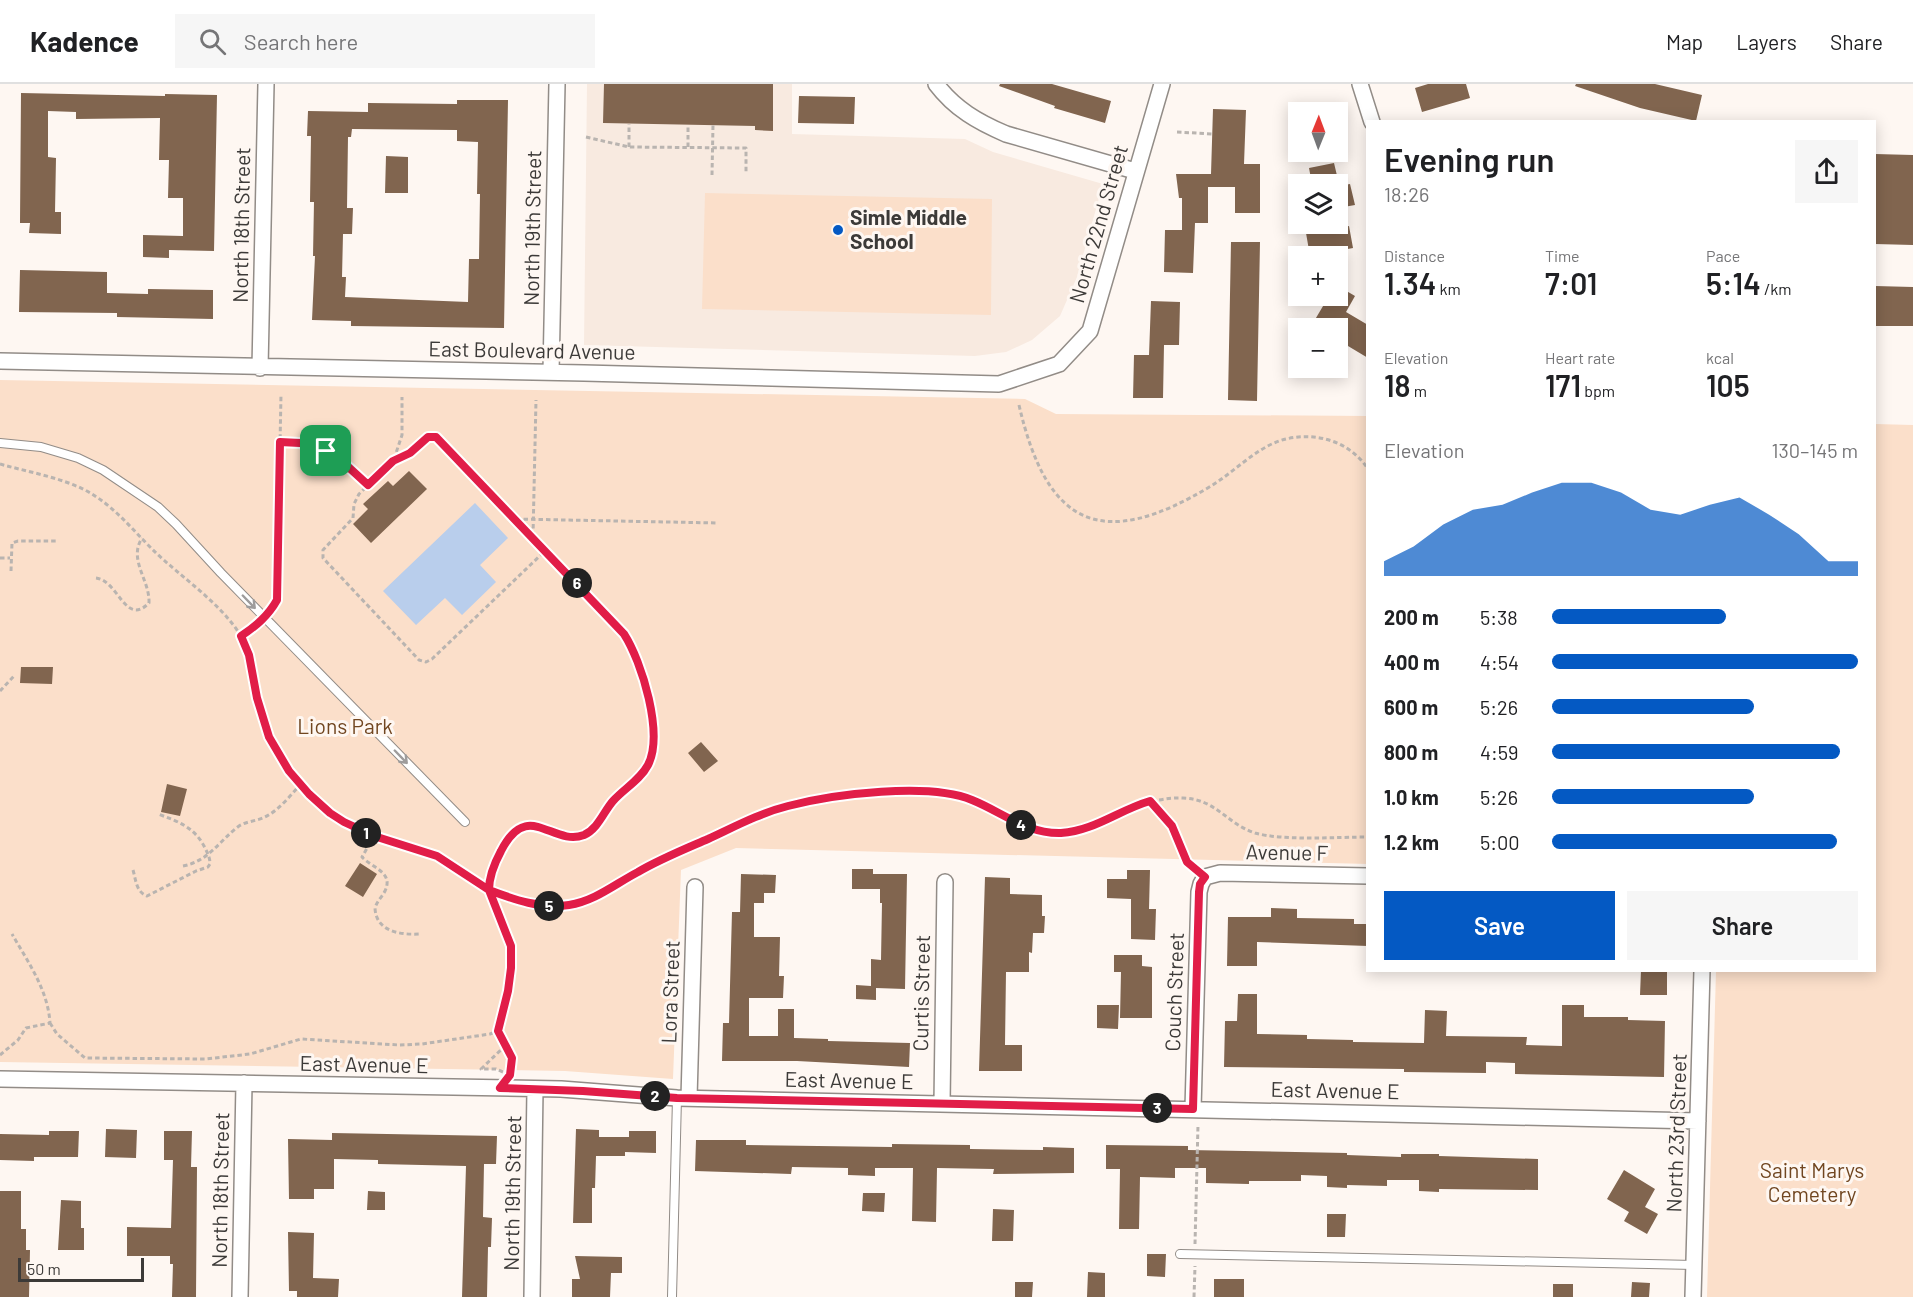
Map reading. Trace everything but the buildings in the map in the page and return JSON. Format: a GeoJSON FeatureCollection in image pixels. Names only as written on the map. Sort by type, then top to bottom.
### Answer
{"type":"FeatureCollection","features":[{"type":"Feature","properties":{"kind":"street","name":"North 18th Street"},"geometry":{"type":"LineString","coordinates":[[260,368],[266,84]]}},
{"type":"Feature","properties":{"kind":"street","name":"North 19th Street"},"geometry":{"type":"LineString","coordinates":[[551,372],[557,84]]}},
{"type":"Feature","properties":{"kind":"street"},"geometry":{"type":"LineString","coordinates":[[936,84],[957,107],[1006,134],[1135,171]]}},
{"type":"Feature","properties":{"kind":"street","name":"North 22nd Street"},"geometry":{"type":"LineString","coordinates":[[1059,364],[1090,331],[1161,84]]}},
{"type":"Feature","properties":{"kind":"street"},"geometry":{"type":"LineString","coordinates":[[1360,84],[1371,120]]}},
{"type":"Feature","properties":{"kind":"street","name":"East Boulevard Avenue"},"geometry":{"type":"LineString","coordinates":[[0,362],[551,372],[999,384],[1059,364]]}},
{"type":"Feature","properties":{"kind":"street","name":"Avenue F"},"geometry":{"type":"LineString","coordinates":[[1205,877],[1220,873],[1366,876]]}},
{"type":"Feature","properties":{"kind":"street","name":"Couch Street"},"geometry":{"type":"LineString","coordinates":[[1196,1109],[1199,892],[1200,884],[1205,877]]}},
{"type":"Feature","properties":{"kind":"street","name":"Curtis Street"},"geometry":{"type":"LineString","coordinates":[[942,1104],[945,882]]}},
{"type":"Feature","properties":{"kind":"street","name":"Lora Street"},"geometry":{"type":"LineString","coordinates":[[683,1098],[695,887]]}},
{"type":"Feature","properties":{"kind":"street","name":"North 23rd Street"},"geometry":{"type":"LineString","coordinates":[[1693,1297],[1702,972]]}},
{"type":"Feature","properties":{"kind":"street","name":"East Avenue E"},"geometry":{"type":"LineString","coordinates":[[0,1079],[500,1088],[683,1098],[1698,1121]]}},
{"type":"Feature","properties":{"kind":"street","name":"North 18th Street"},"geometry":{"type":"LineString","coordinates":[[240,1297],[244,1083]]}},
{"type":"Feature","properties":{"kind":"street","name":"North 19th Street"},"geometry":{"type":"LineString","coordinates":[[532,1297],[535,1089]]}},
{"type":"Feature","properties":{"kind":"lane"},"geometry":{"type":"LineString","coordinates":[[0,443],[52,450],[78,458],[103,470],[158,507],[465,822]]}},
{"type":"Feature","properties":{"kind":"lane"},"geometry":{"type":"LineString","coordinates":[[672,1297],[683,1098]]}},
{"type":"Feature","properties":{"kind":"lane"},"geometry":{"type":"LineString","coordinates":[[1180,1254],[1694,1265]]}},
{"type":"Feature","properties":{"kind":"path"},"geometry":{"type":"LineString","coordinates":[[629,123],[629,147]]}},
{"type":"Feature","properties":{"kind":"path"},"geometry":{"type":"LineString","coordinates":[[688,125],[688,147]]}},
{"type":"Feature","properties":{"kind":"path"},"geometry":{"type":"LineString","coordinates":[[712,125],[712,175]]}},
{"type":"Feature","properties":{"kind":"path"},"geometry":{"type":"LineString","coordinates":[[1177,132],[1212,134]]}},
{"type":"Feature","properties":{"kind":"path"},"geometry":{"type":"LineString","coordinates":[[586,137],[629,147],[746,148],[746,174]]}},
{"type":"Feature","properties":{"kind":"path"},"geometry":{"type":"LineString","coordinates":[[241,636],[271,612],[277,600],[281,394]]}},
{"type":"Feature","properties":{"kind":"path"},"geometry":{"type":"LineString","coordinates":[[393,461],[402,435],[402,397]]}},
{"type":"Feature","properties":{"kind":"path"},"geometry":{"type":"LineString","coordinates":[[533,536],[536,400]]}},
{"type":"Feature","properties":{"kind":"path"},"geometry":{"type":"LineString","coordinates":[[1019,405],[1035,458],[1049,486],[1069,508],[1090,519],[1127,520],[1161,511],[1211,486],[1271,444],[1293,438],[1314,437],[1337,442],[1359,458],[1366,467]]}},
{"type":"Feature","properties":{"kind":"path"},"geometry":{"type":"LineString","coordinates":[[500,1088],[510,1075],[512,1058],[498,1031],[508,991],[511,946],[489,890],[489,882],[505,842],[515,831],[527,826],[571,836],[589,832],[615,799],[640,777],[650,762],[654,732],[651,710],[635,655],[628,640],[546,550],[436,437],[428,437],[410,453],[393,461],[368,485],[356,498],[353,518],[323,550],[322,556],[423,662],[432,659],[546,550]]}},
{"type":"Feature","properties":{"kind":"path"},"geometry":{"type":"LineString","coordinates":[[280,442],[300,443],[326,451],[344,463],[368,485]]}},
{"type":"Feature","properties":{"kind":"path"},"geometry":{"type":"LineString","coordinates":[[0,464],[75,485],[103,501],[217,608],[241,636],[249,655],[257,698],[269,737],[281,760],[300,785],[330,813],[374,836],[437,856],[489,890],[513,899],[558,906],[582,902],[652,864],[762,815],[788,806],[850,795],[896,791],[953,794],[973,800],[1026,827],[1045,832],[1059,833],[1095,825],[1150,801],[1185,798],[1204,801],[1249,831],[1266,835],[1366,837]]}},
{"type":"Feature","properties":{"kind":"path"},"geometry":{"type":"LineString","coordinates":[[516,519],[718,523]]}},
{"type":"Feature","properties":{"kind":"path"},"geometry":{"type":"LineString","coordinates":[[96,578],[104,579],[109,583],[129,608],[143,609],[149,603],[149,596],[138,561],[137,546],[142,538]]}},
{"type":"Feature","properties":{"kind":"path"},"geometry":{"type":"LineString","coordinates":[[10,571],[11,546],[15,541],[56,541]]}},
{"type":"Feature","properties":{"kind":"path"},"geometry":{"type":"LineString","coordinates":[[0,558],[11,558]]}},
{"type":"Feature","properties":{"kind":"path"},"geometry":{"type":"LineString","coordinates":[[0,691],[14,676]]}},
{"type":"Feature","properties":{"kind":"path"},"geometry":{"type":"LineString","coordinates":[[183,866],[208,855],[240,826],[268,816],[300,785]]}},
{"type":"Feature","properties":{"kind":"path"},"geometry":{"type":"LineString","coordinates":[[1150,801],[1172,826],[1187,862],[1205,877]]}},
{"type":"Feature","properties":{"kind":"path"},"geometry":{"type":"LineString","coordinates":[[133,870],[138,890],[147,896],[208,867],[210,860],[201,839],[192,830],[158,814]]}},
{"type":"Feature","properties":{"kind":"path"},"geometry":{"type":"LineString","coordinates":[[374,836],[362,857],[382,871],[387,878],[386,889],[375,908],[377,917],[383,926],[393,932],[420,934]]}},
{"type":"Feature","properties":{"kind":"path"},"geometry":{"type":"LineString","coordinates":[[12,934],[43,989],[50,1011],[50,1023],[57,1034],[85,1058],[205,1059],[250,1054],[301,1039],[410,1045],[498,1031]]}},
{"type":"Feature","properties":{"kind":"path"},"geometry":{"type":"LineString","coordinates":[[0,1055],[18,1040],[26,1028],[50,1023]]}},
{"type":"Feature","properties":{"kind":"path"},"geometry":{"type":"LineString","coordinates":[[506,1045],[481,1069],[496,1069],[510,1075]]}},
{"type":"Feature","properties":{"kind":"path"},"geometry":{"type":"LineString","coordinates":[[1194,1297],[1196,1109]]}},
{"type":"Feature","properties":{"kind":"shaded area","name":"Simle Middle School"},"geometry":{"type":"Polygon","coordinates":[[[587,84],[792,84],[792,134],[965,139],[993,152],[1103,184],[1077,277],[1060,316],[1032,340],[1006,352],[975,356],[584,345],[587,84]]]}},
{"type":"Feature","properties":{"kind":"green space"},"geometry":{"type":"Polygon","coordinates":[[[705,193],[992,199],[991,315],[702,309],[705,193]]]}},
{"type":"Feature","properties":{"kind":"green space","name":"Lions Park"},"geometry":{"type":"Polygon","coordinates":[[[0,380],[1025,399],[1056,414],[1366,416],[1366,864],[736,848],[681,870],[673,1079],[565,1071],[0,1062],[0,380]]]}},
{"type":"Feature","properties":{"kind":"green space","name":"Saint Marys Cemetery"},"geometry":{"type":"Polygon","coordinates":[[[1876,424],[1913,425],[1913,1297],[1707,1297],[1716,972],[1876,972],[1876,424]]]}},
{"type":"Feature","properties":{"kind":"water"},"geometry":{"type":"Polygon","coordinates":[[[475,503],[508,538],[480,565],[496,582],[462,615],[445,598],[416,625],[383,591],[475,503]]]}},
{"type":"Feature","properties":{"kind":"place","name":"Simle Middle School"},"geometry":{"type":"Point","coordinates":[838,230]}},
{"type":"Feature","properties":{"kind":"route"},"geometry":{"type":"LineString","coordinates":[[326,451],[300,443],[280,442],[277,600],[271,612],[241,636],[249,655],[264,724],[274,749],[289,771],[300,785],[330,813],[374,836],[437,856],[489,890],[511,946],[508,991],[498,1031],[512,1058],[510,1075],[500,1088],[561,1089],[677,1098],[1193,1109],[1199,892],[1200,884],[1205,877],[1187,862],[1172,826],[1150,801],[1095,825],[1059,833],[1045,832],[1018,824],[973,800],[953,794],[896,791],[840,797],[788,806],[748,820],[652,864],[582,902],[558,906],[543,905],[513,899],[489,890],[489,882],[496,862],[505,842],[515,831],[534,826],[571,836],[589,832],[609,805],[640,777],[650,762],[654,742],[653,722],[635,655],[624,634],[436,437],[424,439],[410,453],[393,461],[368,485],[344,463],[326,451]]}}]}
